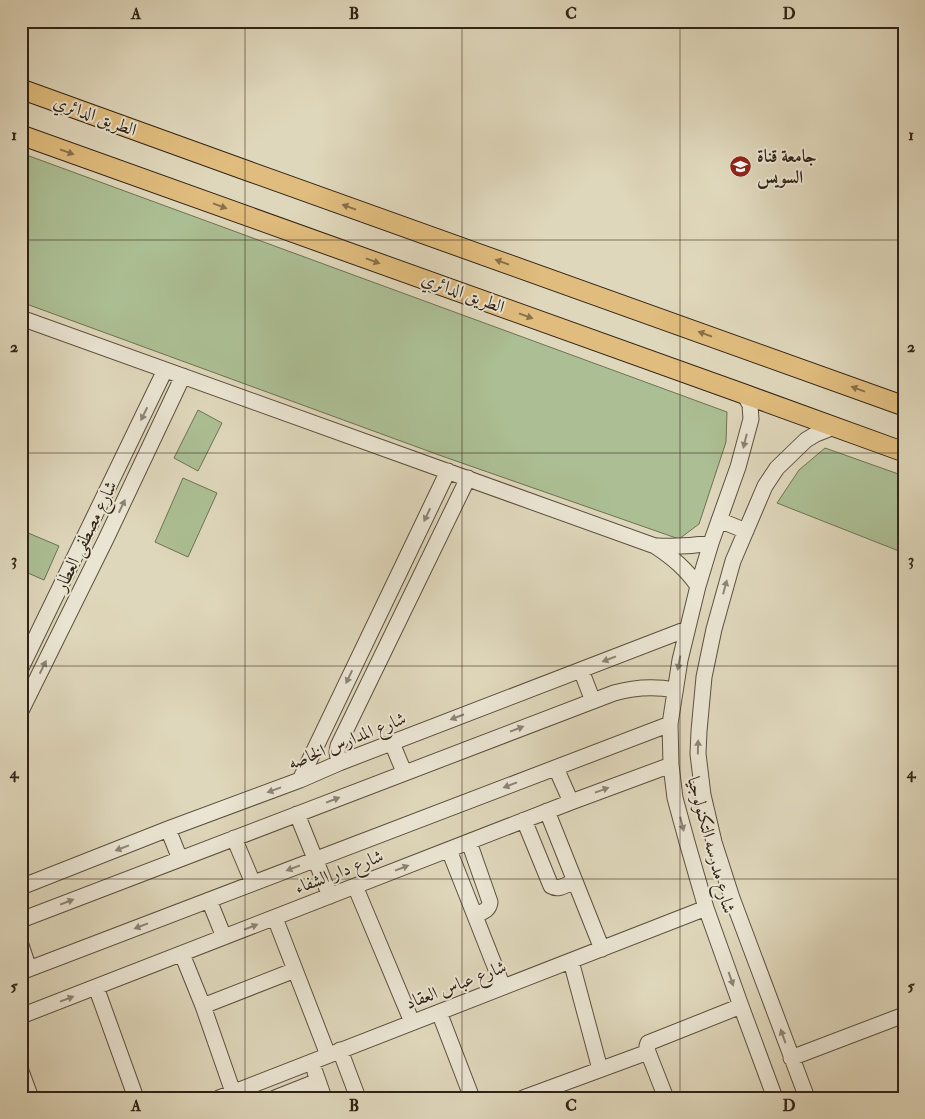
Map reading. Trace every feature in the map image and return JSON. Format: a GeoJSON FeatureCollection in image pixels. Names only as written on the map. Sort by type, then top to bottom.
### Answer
{"type":"FeatureCollection","features":[{"type":"Feature","properties":{"kind":"main road","name":"الطريق الدائري"},"geometry":{"type":"LineString","coordinates":[[21,89],[904,406]]}},
{"type":"Feature","properties":{"kind":"main road","name":"الطريق الدائري"},"geometry":{"type":"LineString","coordinates":[[21,135],[904,452]]}},
{"type":"Feature","properties":{"kind":"street"},"geometry":{"type":"LineString","coordinates":[[21,318],[655,546],[672,557],[686,570],[698,586]]}},
{"type":"Feature","properties":{"kind":"street","name":"شارع مصطفى العطار"},"geometry":{"type":"LineString","coordinates":[[21,668],[165,370]]}},
{"type":"Feature","properties":{"kind":"street","name":"شارع مصطفى العطار"},"geometry":{"type":"LineString","coordinates":[[21,711],[106,539],[183,376]]}},
{"type":"Feature","properties":{"kind":"street","name":"شارع مدرسه التكنولوجيا"},"geometry":{"type":"LineString","coordinates":[[744,394],[750,405],[751,419],[738,467],[711,543],[687,629],[670,724],[671,765],[676,798],[706,908],[775,1098]]}},
{"type":"Feature","properties":{"kind":"street","name":"شارع مدرسه التكنولوجيا"},"geometry":{"type":"LineString","coordinates":[[806,1098],[732,898],[714,842],[703,795],[698,754],[700,707],[704,677],[714,629],[733,561],[765,486],[777,468],[806,440],[834,427]]}},
{"type":"Feature","properties":{"kind":"street"},"geometry":{"type":"LineString","coordinates":[[300,780],[448,471]]}},
{"type":"Feature","properties":{"kind":"street"},"geometry":{"type":"LineString","coordinates":[[339,763],[338,746],[468,478]]}},
{"type":"Feature","properties":{"kind":"street"},"geometry":{"type":"LineString","coordinates":[[719,520],[746,531]]}},
{"type":"Feature","properties":{"kind":"street"},"geometry":{"type":"LineString","coordinates":[[88,530],[106,539]]}},
{"type":"Feature","properties":{"kind":"street"},"geometry":{"type":"LineString","coordinates":[[655,546],[711,543]]}},
{"type":"Feature","properties":{"kind":"street"},"geometry":{"type":"LineString","coordinates":[[46,616],[63,625]]}},
{"type":"Feature","properties":{"kind":"street","name":"شارع المدارس الخاصه"},"geometry":{"type":"LineString","coordinates":[[21,887],[687,629]]}},
{"type":"Feature","properties":{"kind":"street"},"geometry":{"type":"LineString","coordinates":[[361,654],[378,662]]}},
{"type":"Feature","properties":{"kind":"street"},"geometry":{"type":"LineString","coordinates":[[581,670],[593,701]]}},
{"type":"Feature","properties":{"kind":"street"},"geometry":{"type":"LineString","coordinates":[[21,920],[614,693],[636,688],[675,690]]}},
{"type":"Feature","properties":{"kind":"street","name":"شارع دار الشفاء"},"geometry":{"type":"LineString","coordinates":[[25,971],[670,724]]}},
{"type":"Feature","properties":{"kind":"street"},"geometry":{"type":"LineString","coordinates":[[392,743],[404,772]]}},
{"type":"Feature","properties":{"kind":"street","name":"شارع دار الشفاء"},"geometry":{"type":"LineString","coordinates":[[21,1016],[547,811],[671,765]]}},
{"type":"Feature","properties":{"kind":"street"},"geometry":{"type":"LineString","coordinates":[[556,768],[571,802]]}},
{"type":"Feature","properties":{"kind":"street"},"geometry":{"type":"LineString","coordinates":[[676,798],[703,795]]}},
{"type":"Feature","properties":{"kind":"street"},"geometry":{"type":"LineString","coordinates":[[547,811],[602,949]]}},
{"type":"Feature","properties":{"kind":"street"},"geometry":{"type":"LineString","coordinates":[[297,814],[330,896]]}},
{"type":"Feature","properties":{"kind":"street"},"geometry":{"type":"LineString","coordinates":[[524,820],[551,886],[558,888],[575,881]]}},
{"type":"Feature","properties":{"kind":"street"},"geometry":{"type":"LineString","coordinates":[[168,829],[180,859]]}},
{"type":"Feature","properties":{"kind":"street"},"geometry":{"type":"LineString","coordinates":[[234,838],[254,883]]}},
{"type":"Feature","properties":{"kind":"street"},"geometry":{"type":"LineString","coordinates":[[469,842],[490,902],[489,908],[486,911],[475,915]]}},
{"type":"Feature","properties":{"kind":"street"},"geometry":{"type":"LineString","coordinates":[[449,850],[503,987]]}},
{"type":"Feature","properties":{"kind":"street"},"geometry":{"type":"LineString","coordinates":[[355,886],[412,1022]]}},
{"type":"Feature","properties":{"kind":"street"},"geometry":{"type":"LineString","coordinates":[[209,900],[224,937]]}},
{"type":"Feature","properties":{"kind":"street","name":"شارع عباس العقاد"},"geometry":{"type":"LineString","coordinates":[[226,1095],[706,908]]}},
{"type":"Feature","properties":{"kind":"street"},"geometry":{"type":"LineString","coordinates":[[275,918],[295,970],[358,1098]]}},
{"type":"Feature","properties":{"kind":"street"},"geometry":{"type":"LineString","coordinates":[[21,945],[25,971]]}},
{"type":"Feature","properties":{"kind":"street"},"geometry":{"type":"LineString","coordinates":[[182,954],[203,1006],[226,1095]]}},
{"type":"Feature","properties":{"kind":"street"},"geometry":{"type":"LineString","coordinates":[[571,960],[600,1069]]}},
{"type":"Feature","properties":{"kind":"street"},"geometry":{"type":"LineString","coordinates":[[203,1006],[295,970]]}},
{"type":"Feature","properties":{"kind":"street"},"geometry":{"type":"LineString","coordinates":[[96,988],[136,1098]]}},
{"type":"Feature","properties":{"kind":"street"},"geometry":{"type":"LineString","coordinates":[[666,1098],[647,1046],[651,1042],[740,1006]]}},
{"type":"Feature","properties":{"kind":"street"},"geometry":{"type":"LineString","coordinates":[[439,1012],[472,1098]]}},
{"type":"Feature","properties":{"kind":"street"},"geometry":{"type":"LineString","coordinates":[[791,1058],[904,1015]]}},
{"type":"Feature","properties":{"kind":"street"},"geometry":{"type":"LineString","coordinates":[[523,1098],[648,1052]]}},
{"type":"Feature","properties":{"kind":"street"},"geometry":{"type":"LineString","coordinates":[[310,1062],[324,1098]]}},
{"type":"Feature","properties":{"kind":"street"},"geometry":{"type":"LineString","coordinates":[[21,1071],[28,1097]]}},
{"type":"Feature","properties":{"kind":"street"},"geometry":{"type":"LineString","coordinates":[[275,1098],[318,1081]]}},
{"type":"Feature","properties":{"kind":"green space"},"geometry":{"type":"Polygon","coordinates":[[[21,153],[727,412],[726,442],[699,524],[679,539],[439,455],[21,302],[21,153]]]}},
{"type":"Feature","properties":{"kind":"green space"},"geometry":{"type":"Polygon","coordinates":[[[198,410],[222,423],[198,471],[174,458],[198,410]]]}},
{"type":"Feature","properties":{"kind":"green space"},"geometry":{"type":"Polygon","coordinates":[[[825,448],[904,476],[904,553],[777,503],[799,470],[825,448]]]}},
{"type":"Feature","properties":{"kind":"green space"},"geometry":{"type":"Polygon","coordinates":[[[183,478],[217,493],[188,557],[155,542],[183,478]]]}},
{"type":"Feature","properties":{"kind":"green space"},"geometry":{"type":"Polygon","coordinates":[[[21,530],[59,546],[44,580],[21,570],[21,530]]]}},
{"type":"Feature","properties":{"kind":"place","name":"جامعة قناة السويس"},"geometry":{"type":"Point","coordinates":[741,166]}}]}
